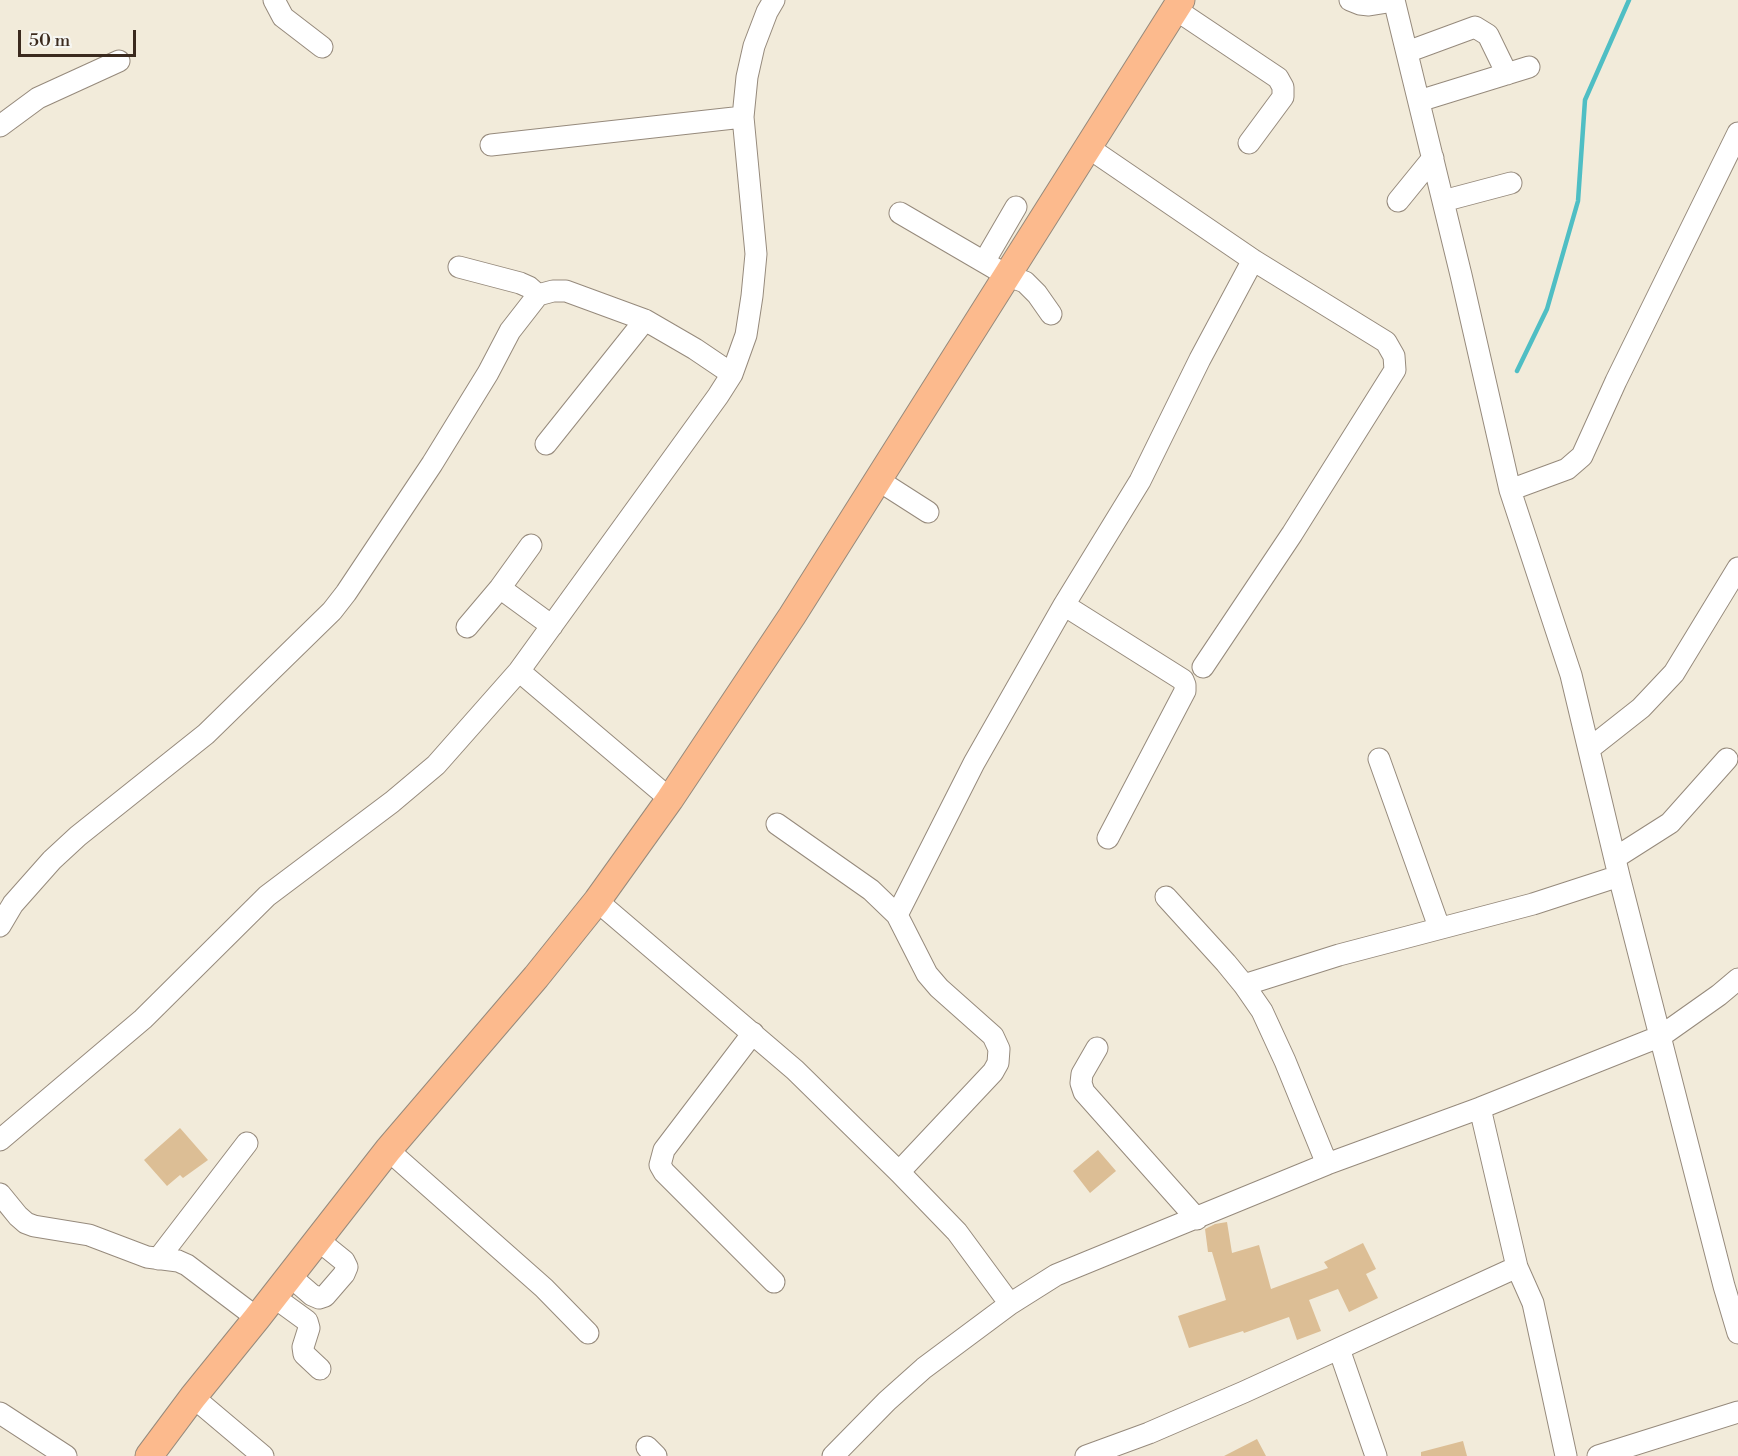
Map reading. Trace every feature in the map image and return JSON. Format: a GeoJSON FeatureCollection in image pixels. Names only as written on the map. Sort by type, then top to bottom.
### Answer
{"type":"FeatureCollection","features":[{"type":"Feature","properties":{"kind":"main road"},"geometry":{"type":"LineString","coordinates":[[149,1456],[388,1150],[536,977],[597,901],[670,799],[792,616],[1178,4]]}},
{"type":"Feature","properties":{"kind":"street"},"geometry":{"type":"LineString","coordinates":[[274,0],[283,17],[322,46]]}},
{"type":"Feature","properties":{"kind":"street"},"geometry":{"type":"LineString","coordinates":[[0,1140],[143,1019],[267,896],[392,802],[436,765],[519,671],[718,396],[732,374],[746,335],[752,296],[756,254],[743,117],[747,77],[754,46],[774,0]]}},
{"type":"Feature","properties":{"kind":"street"},"geometry":{"type":"LineString","coordinates":[[1350,0],[1369,5],[1394,1],[1510,490],[1560,638],[1661,1036],[1731,1285],[1738,1333]]}},
{"type":"Feature","properties":{"kind":"street"},"geometry":{"type":"LineString","coordinates":[[1178,4],[1278,78],[1283,87],[1283,97],[1249,143]]}},
{"type":"Feature","properties":{"kind":"street"},"geometry":{"type":"LineString","coordinates":[[1407,52],[1475,27],[1488,35],[1507,74]]}},
{"type":"Feature","properties":{"kind":"street"},"geometry":{"type":"LineString","coordinates":[[0,126],[38,98],[119,61]]}},
{"type":"Feature","properties":{"kind":"street"},"geometry":{"type":"LineString","coordinates":[[1419,101],[1529,67]]}},
{"type":"Feature","properties":{"kind":"street"},"geometry":{"type":"LineString","coordinates":[[491,145],[743,117]]}},
{"type":"Feature","properties":{"kind":"street"},"geometry":{"type":"LineString","coordinates":[[1510,490],[1567,469],[1582,456],[1616,381],[1738,133]]}},
{"type":"Feature","properties":{"kind":"street"},"geometry":{"type":"LineString","coordinates":[[1089,147],[1253,260],[1386,342],[1394,356],[1395,370],[1292,534],[1203,667]]}},
{"type":"Feature","properties":{"kind":"street"},"geometry":{"type":"LineString","coordinates":[[1398,201],[1433,158]]}},
{"type":"Feature","properties":{"kind":"street"},"geometry":{"type":"LineString","coordinates":[[1443,201],[1510,183]]}},
{"type":"Feature","properties":{"kind":"street"},"geometry":{"type":"LineString","coordinates":[[984,262],[1016,207]]}},
{"type":"Feature","properties":{"kind":"street"},"geometry":{"type":"LineString","coordinates":[[900,213],[1008,276],[1025,282],[1051,314]]}},
{"type":"Feature","properties":{"kind":"street"},"geometry":{"type":"LineString","coordinates":[[897,915],[974,764],[1064,605],[1140,481],[1200,359],[1253,260]]}},
{"type":"Feature","properties":{"kind":"street"},"geometry":{"type":"LineString","coordinates":[[459,267],[520,283],[538,295]]}},
{"type":"Feature","properties":{"kind":"street"},"geometry":{"type":"LineString","coordinates":[[0,926],[7,897],[78,836],[206,734],[332,611],[432,464],[488,373],[510,331],[538,295],[553,291],[566,291],[645,320],[732,374]]}},
{"type":"Feature","properties":{"kind":"street"},"geometry":{"type":"LineString","coordinates":[[546,444],[645,320]]}},
{"type":"Feature","properties":{"kind":"street"},"geometry":{"type":"LineString","coordinates":[[878,480],[928,512]]}},
{"type":"Feature","properties":{"kind":"street"},"geometry":{"type":"LineString","coordinates":[[467,627],[500,588],[531,545]]}},
{"type":"Feature","properties":{"kind":"street"},"geometry":{"type":"LineString","coordinates":[[1589,749],[1641,708],[1674,673],[1738,568]]}},
{"type":"Feature","properties":{"kind":"street"},"geometry":{"type":"LineString","coordinates":[[500,588],[552,626]]}},
{"type":"Feature","properties":{"kind":"street"},"geometry":{"type":"LineString","coordinates":[[1064,605],[1183,680],[1185,685],[1185,691],[1108,838]]}},
{"type":"Feature","properties":{"kind":"street"},"geometry":{"type":"LineString","coordinates":[[519,671],[670,799]]}},
{"type":"Feature","properties":{"kind":"street"},"geometry":{"type":"LineString","coordinates":[[1379,759],[1439,927]]}},
{"type":"Feature","properties":{"kind":"street"},"geometry":{"type":"LineString","coordinates":[[1244,985],[1439,927],[1533,904],[1617,867],[1670,823],[1727,759]]}},
{"type":"Feature","properties":{"kind":"street"},"geometry":{"type":"LineString","coordinates":[[777,824],[871,890],[897,915],[927,974],[939,988],[993,1036],[999,1049],[998,1063],[993,1072],[899,1172]]}},
{"type":"Feature","properties":{"kind":"street"},"geometry":{"type":"LineString","coordinates":[[1166,897],[1244,985],[1262,1011],[1327,1164]]}},
{"type":"Feature","properties":{"kind":"street"},"geometry":{"type":"LineString","coordinates":[[597,901],[795,1070],[957,1232],[1010,1304]]}},
{"type":"Feature","properties":{"kind":"street"},"geometry":{"type":"LineString","coordinates":[[833,1456],[887,1401],[924,1368],[1010,1304],[1056,1275],[1327,1164],[1480,1108],[1661,1036],[1702,1008],[1738,979]]}},
{"type":"Feature","properties":{"kind":"street"},"geometry":{"type":"LineString","coordinates":[[753,1033],[664,1150],[660,1165],[664,1172],[774,1282]]}},
{"type":"Feature","properties":{"kind":"street"},"geometry":{"type":"LineString","coordinates":[[1097,1048],[1082,1074],[1081,1083],[1084,1092],[1197,1219]]}},
{"type":"Feature","properties":{"kind":"street"},"geometry":{"type":"LineString","coordinates":[[1480,1108],[1517,1267],[1533,1303],[1566,1456]]}},
{"type":"Feature","properties":{"kind":"street"},"geometry":{"type":"LineString","coordinates":[[158,1259],[247,1143]]}},
{"type":"Feature","properties":{"kind":"street"},"geometry":{"type":"LineString","coordinates":[[388,1150],[544,1288],[588,1333]]}},
{"type":"Feature","properties":{"kind":"street"},"geometry":{"type":"LineString","coordinates":[[0,1194],[18,1216],[34,1226],[89,1235],[147,1257],[178,1261],[258,1318]]}},
{"type":"Feature","properties":{"kind":"street"},"geometry":{"type":"LineString","coordinates":[[290,1276],[312,1295],[319,1298],[325,1296],[344,1274],[347,1267],[344,1262],[318,1240]]}},
{"type":"Feature","properties":{"kind":"street"},"geometry":{"type":"LineString","coordinates":[[1086,1456],[1149,1433],[1517,1267]]}},
{"type":"Feature","properties":{"kind":"street"},"geometry":{"type":"LineString","coordinates":[[274,1297],[307,1321],[309,1328],[303,1347],[304,1354],[320,1369]]}},
{"type":"Feature","properties":{"kind":"street"},"geometry":{"type":"LineString","coordinates":[[1339,1349],[1376,1456]]}},
{"type":"Feature","properties":{"kind":"street"},"geometry":{"type":"LineString","coordinates":[[193,1397],[262,1456]]}},
{"type":"Feature","properties":{"kind":"street"},"geometry":{"type":"LineString","coordinates":[[1598,1456],[1738,1412]]}},
{"type":"Feature","properties":{"kind":"street"},"geometry":{"type":"LineString","coordinates":[[0,1413],[66,1456]]}},
{"type":"Feature","properties":{"kind":"building"},"geometry":{"type":"Polygon","coordinates":[[[180,1128],[208,1160],[183,1178],[180,1175],[167,1186],[144,1160],[180,1128]]]}},
{"type":"Feature","properties":{"kind":"building"},"geometry":{"type":"Polygon","coordinates":[[[1098,1150],[1116,1171],[1090,1193],[1073,1171],[1098,1150]]]}},
{"type":"Feature","properties":{"kind":"building"},"geometry":{"type":"Polygon","coordinates":[[[1227,1222],[1232,1253],[1259,1245],[1271,1289],[1328,1268],[1324,1262],[1363,1243],[1376,1269],[1366,1274],[1378,1298],[1349,1312],[1338,1289],[1309,1300],[1321,1331],[1297,1340],[1289,1317],[1244,1333],[1243,1331],[1189,1348],[1178,1316],[1226,1300],[1212,1252],[1208,1252],[1205,1229],[1227,1222]]]}},
{"type":"Feature","properties":{"kind":"building"},"geometry":{"type":"Polygon","coordinates":[[[1257,1439],[1266,1456],[1224,1456],[1257,1439]]]}},
{"type":"Feature","properties":{"kind":"building"},"geometry":{"type":"Polygon","coordinates":[[[1463,1441],[1467,1456],[1421,1456],[1421,1452],[1463,1441]]]}},
{"type":"Feature","properties":{"kind":"waterway"},"geometry":{"type":"LineString","coordinates":[[1517,371],[1547,309],[1578,201],[1585,100],[1629,0]]}}]}
